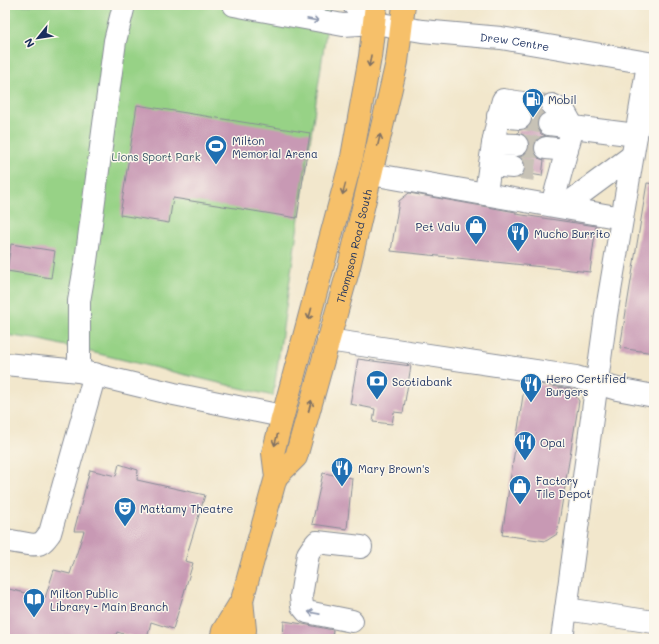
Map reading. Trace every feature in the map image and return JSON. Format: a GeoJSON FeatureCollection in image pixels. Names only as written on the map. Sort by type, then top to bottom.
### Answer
{"type":"FeatureCollection","features":[{"type":"Feature","properties":{"kind":"main road","name":"Thompson Road South"},"geometry":{"type":"LineString","coordinates":[[276,476],[296,457],[348,271],[397,62],[404,5]]}},
{"type":"Feature","properties":{"kind":"main road","name":"Thompson Road South"},"geometry":{"type":"LineString","coordinates":[[221,639],[223,631],[242,600],[276,476],[273,453],[352,158],[370,57],[375,14]]}},
{"type":"Feature","properties":{"kind":"main road","name":"Thompson Road South"},"geometry":{"type":"LineString","coordinates":[[242,600],[244,630],[242,639]]}},
{"type":"Feature","properties":{"kind":"street"},"geometry":{"type":"LineString","coordinates":[[5,540],[38,544],[45,540],[50,533],[87,372],[79,301],[87,253],[115,41],[124,5]]}},
{"type":"Feature","properties":{"kind":"street","name":"Drew Centre"},"geometry":{"type":"LineString","coordinates":[[234,5],[343,25],[375,14],[402,28],[501,38],[651,64]]}},
{"type":"Feature","properties":{"kind":"street"},"geometry":{"type":"LineString","coordinates":[[354,5],[375,14]]}},
{"type":"Feature","properties":{"kind":"street"},"geometry":{"type":"LineString","coordinates":[[562,639],[606,315],[632,156],[651,64]]}},
{"type":"Feature","properties":{"kind":"street"},"geometry":{"type":"LineString","coordinates":[[486,194],[493,144],[511,109]]}},
{"type":"Feature","properties":{"kind":"street"},"geometry":{"type":"LineString","coordinates":[[551,114],[573,128],[636,135]]}},
{"type":"Feature","properties":{"kind":"street"},"geometry":{"type":"LineString","coordinates":[[557,206],[552,171],[556,149],[573,128]]}},
{"type":"Feature","properties":{"kind":"street"},"geometry":{"type":"LineString","coordinates":[[493,144],[517,145]]}},
{"type":"Feature","properties":{"kind":"street"},"geometry":{"type":"LineString","coordinates":[[557,206],[632,156]]}},
{"type":"Feature","properties":{"kind":"street"},"geometry":{"type":"LineString","coordinates":[[490,166],[514,167]]}},
{"type":"Feature","properties":{"kind":"street"},"geometry":{"type":"LineString","coordinates":[[371,174],[622,218]]}},
{"type":"Feature","properties":{"kind":"street"},"geometry":{"type":"LineString","coordinates":[[328,340],[576,376],[617,389],[654,396]]}},
{"type":"Feature","properties":{"kind":"street"},"geometry":{"type":"LineString","coordinates":[[5,364],[87,372],[174,394],[282,416]]}},
{"type":"Feature","properties":{"kind":"street"},"geometry":{"type":"LineString","coordinates":[[352,621],[307,612],[302,606],[301,596],[308,554],[317,542],[361,547]]}},
{"type":"Feature","properties":{"kind":"street"},"geometry":{"type":"LineString","coordinates":[[566,609],[654,622]]}},
{"type":"Feature","properties":{"kind":"green space","name":"Lions Sport Park"},"geometry":{"type":"Polygon","coordinates":[[[5,5],[330,5],[273,396],[41,340],[5,335],[5,5]]]}},
{"type":"Feature","properties":{"kind":"building"},"geometry":{"type":"Polygon","coordinates":[[[534,98],[541,99],[540,106],[541,112],[543,113],[539,117],[537,123],[541,134],[546,136],[540,137],[536,140],[534,146],[535,154],[538,158],[544,160],[542,176],[524,173],[524,162],[520,157],[527,152],[529,145],[528,139],[524,135],[518,133],[519,130],[526,129],[530,125],[532,119],[531,112],[535,104],[534,98]]]}},
{"type":"Feature","properties":{"kind":"building","name":"Milton Memorial Arena"},"geometry":{"type":"Polygon","coordinates":[[[137,105],[310,133],[297,218],[173,198],[169,223],[120,215],[137,105]]]}},
{"type":"Feature","properties":{"kind":"building"},"geometry":{"type":"Polygon","coordinates":[[[647,183],[654,184],[654,353],[620,348],[647,183]]]}},
{"type":"Feature","properties":{"kind":"building"},"geometry":{"type":"Polygon","coordinates":[[[409,193],[516,212],[516,214],[596,226],[590,272],[391,251],[399,201],[409,193]]]}},
{"type":"Feature","properties":{"kind":"building"},"geometry":{"type":"Polygon","coordinates":[[[11,244],[55,251],[51,278],[7,271],[11,244]]]}},
{"type":"Feature","properties":{"kind":"building"},"geometry":{"type":"Polygon","coordinates":[[[358,359],[411,366],[403,413],[394,412],[392,424],[373,422],[375,409],[350,404],[358,359]]]}},
{"type":"Feature","properties":{"kind":"building"},"geometry":{"type":"Polygon","coordinates":[[[525,382],[571,389],[579,401],[557,534],[546,541],[502,535],[525,382]]]}},
{"type":"Feature","properties":{"kind":"building"},"geometry":{"type":"Polygon","coordinates":[[[119,464],[138,470],[137,480],[205,495],[185,561],[193,563],[173,629],[151,622],[147,639],[140,639],[117,632],[114,639],[5,639],[5,588],[45,598],[54,570],[70,574],[84,531],[74,531],[90,470],[116,476],[119,464]]]}},
{"type":"Feature","properties":{"kind":"building"},"geometry":{"type":"Polygon","coordinates":[[[323,473],[352,478],[347,529],[312,524],[323,473]]]}},
{"type":"Feature","properties":{"kind":"building"},"geometry":{"type":"Polygon","coordinates":[[[284,621],[333,630],[332,639],[283,639],[284,621]]]}},
{"type":"Feature","properties":{"kind":"tunnel"},"geometry":{"type":"LineString","coordinates":[[523,103],[552,105]]}},
{"type":"Feature","properties":{"kind":"tunnel"},"geometry":{"type":"LineString","coordinates":[[520,118],[549,124]]}},
{"type":"Feature","properties":{"kind":"tunnel"},"geometry":{"type":"LineString","coordinates":[[517,145],[546,148]]}},
{"type":"Feature","properties":{"kind":"tunnel"},"geometry":{"type":"LineString","coordinates":[[513,167],[543,171]]}},
{"type":"Feature","properties":{"kind":"place","name":"Mobil"},"geometry":{"type":"Point","coordinates":[533,118]}},
{"type":"Feature","properties":{"kind":"place","name":"Milton Memorial Arena"},"geometry":{"type":"Point","coordinates":[216,166]}},
{"type":"Feature","properties":{"kind":"place","name":"Pet Valu"},"geometry":{"type":"Point","coordinates":[476,246]}},
{"type":"Feature","properties":{"kind":"place","name":"Mucho Burrito"},"geometry":{"type":"Point","coordinates":[518,252]}},
{"type":"Feature","properties":{"kind":"place","name":"Scotiabank"},"geometry":{"type":"Point","coordinates":[377,400]}},
{"type":"Feature","properties":{"kind":"place","name":"Hero Certified Burgers"},"geometry":{"type":"Point","coordinates":[531,404]}},
{"type":"Feature","properties":{"kind":"place","name":"Opa!"},"geometry":{"type":"Point","coordinates":[525,462]}},
{"type":"Feature","properties":{"kind":"place","name":"Mary Brown's"},"geometry":{"type":"Point","coordinates":[342,488]}},
{"type":"Feature","properties":{"kind":"place","name":"Factory Tile Depot"},"geometry":{"type":"Point","coordinates":[520,506]}},
{"type":"Feature","properties":{"kind":"place","name":"Mattamy Theatre"},"geometry":{"type":"Point","coordinates":[125,528]}},
{"type":"Feature","properties":{"kind":"place","name":"Milton Public Library - Main Branch"},"geometry":{"type":"Point","coordinates":[34,618]}}]}
